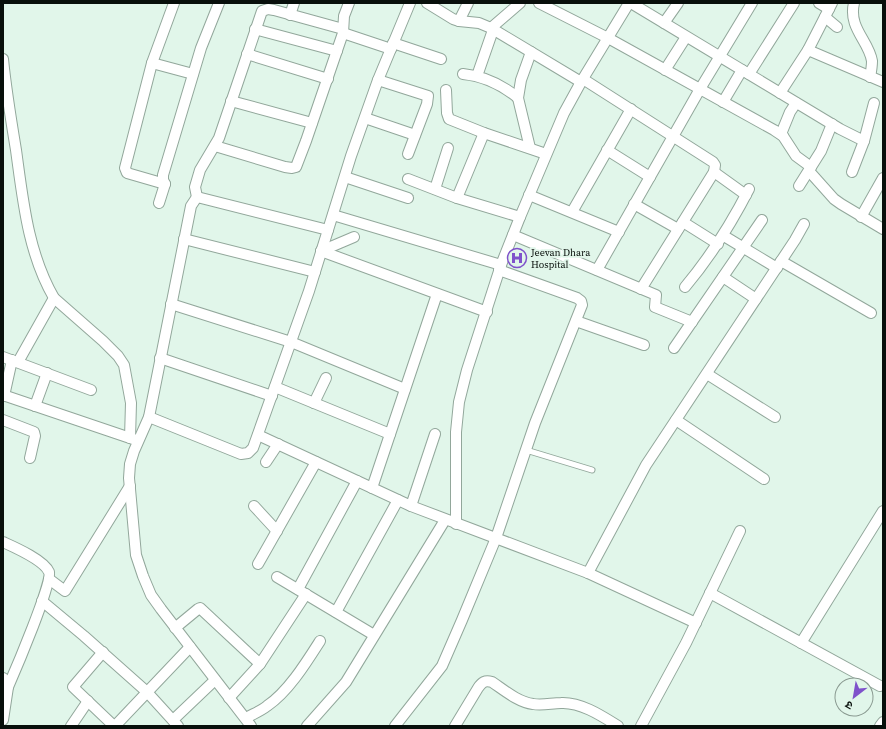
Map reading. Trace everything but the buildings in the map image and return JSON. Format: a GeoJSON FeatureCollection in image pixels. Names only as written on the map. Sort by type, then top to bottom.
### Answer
{"type":"FeatureCollection","features":[{"type":"Feature","properties":{"kind":"street"},"geometry":{"type":"LineString","coordinates":[[165,184],[127,172],[125,168],[152,63],[174,3]]}},
{"type":"Feature","properties":{"kind":"street"},"geometry":{"type":"LineString","coordinates":[[159,204],[165,184],[163,175],[201,48],[219,3]]}},
{"type":"Feature","properties":{"kind":"street"},"geometry":{"type":"LineString","coordinates":[[290,15],[294,3]]}},
{"type":"Feature","properties":{"kind":"street"},"geometry":{"type":"LineString","coordinates":[[215,146],[292,168],[296,167],[328,79],[343,31],[344,16],[349,3]]}},
{"type":"Feature","properties":{"kind":"street"},"geometry":{"type":"LineString","coordinates":[[149,417],[241,454],[248,453],[253,448],[315,272],[378,80],[410,3]]}},
{"type":"Feature","properties":{"kind":"street"},"geometry":{"type":"LineString","coordinates":[[428,3],[453,19],[479,23],[492,29],[631,109],[713,162],[715,165],[714,172],[642,289]]}},
{"type":"Feature","properties":{"kind":"street"},"geometry":{"type":"LineString","coordinates":[[459,21],[468,3]]}},
{"type":"Feature","properties":{"kind":"street"},"geometry":{"type":"LineString","coordinates":[[477,76],[492,29],[520,3]]}},
{"type":"Feature","properties":{"kind":"street"},"geometry":{"type":"LineString","coordinates":[[456,524],[456,432],[459,402],[467,370],[500,268],[564,113],[582,80],[630,3],[832,124],[864,141]]}},
{"type":"Feature","properties":{"kind":"street"},"geometry":{"type":"LineString","coordinates":[[664,23],[678,3]]}},
{"type":"Feature","properties":{"kind":"street"},"geometry":{"type":"LineString","coordinates":[[597,270],[700,89],[752,3]]}},
{"type":"Feature","properties":{"kind":"street"},"geometry":{"type":"LineString","coordinates":[[723,102],[794,3]]}},
{"type":"Feature","properties":{"kind":"street"},"geometry":{"type":"LineString","coordinates":[[819,3],[828,10],[837,27]]}},
{"type":"Feature","properties":{"kind":"street"},"geometry":{"type":"LineString","coordinates":[[854,3],[852,10],[854,19],[862,40],[869,51],[872,62],[870,77]]}},
{"type":"Feature","properties":{"kind":"street"},"geometry":{"type":"LineString","coordinates":[[545,4],[783,136]]}},
{"type":"Feature","properties":{"kind":"street"},"geometry":{"type":"LineString","coordinates":[[134,439],[149,417],[191,206],[197,197],[195,187],[200,170],[215,146],[260,14],[264,9],[274,10],[392,46],[441,59]]}},
{"type":"Feature","properties":{"kind":"street"},"geometry":{"type":"LineString","coordinates":[[780,93],[808,50],[828,10]]}},
{"type":"Feature","properties":{"kind":"street"},"geometry":{"type":"LineString","coordinates":[[255,30],[337,51]]}},
{"type":"Feature","properties":{"kind":"street"},"geometry":{"type":"LineString","coordinates":[[665,70],[686,36]]}},
{"type":"Feature","properties":{"kind":"street"},"geometry":{"type":"LineString","coordinates":[[808,50],[883,82]]}},
{"type":"Feature","properties":{"kind":"street"},"geometry":{"type":"LineString","coordinates":[[530,148],[518,98],[521,80],[531,52]]}},
{"type":"Feature","properties":{"kind":"street"},"geometry":{"type":"LineString","coordinates":[[247,54],[328,79]]}},
{"type":"Feature","properties":{"kind":"street"},"geometry":{"type":"LineString","coordinates":[[3,59],[22,192],[31,243],[49,290],[54,298],[103,341],[118,356],[124,365],[131,403],[134,439],[130,464],[130,486],[136,555],[151,594],[175,628],[248,722],[277,698],[320,641]]}},
{"type":"Feature","properties":{"kind":"street"},"geometry":{"type":"LineString","coordinates":[[152,63],[194,74]]}},
{"type":"Feature","properties":{"kind":"street"},"geometry":{"type":"LineString","coordinates":[[463,74],[477,76],[492,81],[506,88],[518,98]]}},
{"type":"Feature","properties":{"kind":"street"},"geometry":{"type":"LineString","coordinates":[[378,80],[428,96],[427,104],[408,154]]}},
{"type":"Feature","properties":{"kind":"street"},"geometry":{"type":"LineString","coordinates":[[446,90],[447,113],[449,119],[484,133],[546,154]]}},
{"type":"Feature","properties":{"kind":"street"},"geometry":{"type":"LineString","coordinates":[[231,100],[312,123]]}},
{"type":"Feature","properties":{"kind":"street"},"geometry":{"type":"LineString","coordinates":[[796,102],[781,134],[796,156],[810,169],[834,199],[861,217],[883,229]]}},
{"type":"Feature","properties":{"kind":"street"},"geometry":{"type":"LineString","coordinates":[[852,172],[864,141],[874,103]]}},
{"type":"Feature","properties":{"kind":"street"},"geometry":{"type":"LineString","coordinates":[[572,212],[631,109]]}},
{"type":"Feature","properties":{"kind":"street"},"geometry":{"type":"LineString","coordinates":[[365,118],[415,135]]}},
{"type":"Feature","properties":{"kind":"street"},"geometry":{"type":"LineString","coordinates":[[800,186],[821,151],[832,124]]}},
{"type":"Feature","properties":{"kind":"street"},"geometry":{"type":"LineString","coordinates":[[457,198],[484,133]]}},
{"type":"Feature","properties":{"kind":"street"},"geometry":{"type":"LineString","coordinates":[[435,189],[448,148]]}},
{"type":"Feature","properties":{"kind":"street"},"geometry":{"type":"LineString","coordinates":[[608,150],[650,177]]}},
{"type":"Feature","properties":{"kind":"street"},"geometry":{"type":"LineString","coordinates":[[686,287],[721,240],[748,192],[714,172]]}},
{"type":"Feature","properties":{"kind":"street"},"geometry":{"type":"LineString","coordinates":[[345,177],[408,198]]}},
{"type":"Feature","properties":{"kind":"street"},"geometry":{"type":"LineString","coordinates":[[861,217],[883,178]]}},
{"type":"Feature","properties":{"kind":"street"},"geometry":{"type":"LineString","coordinates":[[408,179],[457,198],[520,217]]}},
{"type":"Feature","properties":{"kind":"street"},"geometry":{"type":"LineString","coordinates":[[529,195],[619,232]]}},
{"type":"Feature","properties":{"kind":"street"},"geometry":{"type":"LineString","coordinates":[[197,197],[328,230]]}},
{"type":"Feature","properties":{"kind":"street"},"geometry":{"type":"LineString","coordinates":[[634,204],[681,226],[743,248],[779,265],[870,313]]}},
{"type":"Feature","properties":{"kind":"street"},"geometry":{"type":"LineString","coordinates":[[333,214],[500,268],[577,298],[581,300],[582,305],[535,423],[496,538],[442,666],[395,726]]}},
{"type":"Feature","properties":{"kind":"street"},"geometry":{"type":"LineString","coordinates":[[674,348],[762,220]]}},
{"type":"Feature","properties":{"kind":"street"},"geometry":{"type":"LineString","coordinates":[[588,573],[646,465],[779,265],[804,224]]}},
{"type":"Feature","properties":{"kind":"street"},"geometry":{"type":"LineString","coordinates":[[513,234],[656,295],[655,307],[692,322]]}},
{"type":"Feature","properties":{"kind":"street"},"geometry":{"type":"LineString","coordinates":[[321,251],[354,237]]}},
{"type":"Feature","properties":{"kind":"street"},"geometry":{"type":"LineString","coordinates":[[184,239],[315,272]]}},
{"type":"Feature","properties":{"kind":"street"},"geometry":{"type":"LineString","coordinates":[[321,251],[487,312]]}},
{"type":"Feature","properties":{"kind":"street"},"geometry":{"type":"LineString","coordinates":[[723,277],[756,299]]}},
{"type":"Feature","properties":{"kind":"street"},"geometry":{"type":"LineString","coordinates":[[372,488],[437,294]]}},
{"type":"Feature","properties":{"kind":"street"},"geometry":{"type":"LineString","coordinates":[[54,298],[11,360],[4,395],[134,439]]}},
{"type":"Feature","properties":{"kind":"street"},"geometry":{"type":"LineString","coordinates":[[171,304],[290,342],[405,389]]}},
{"type":"Feature","properties":{"kind":"street"},"geometry":{"type":"LineString","coordinates":[[576,321],[644,345]]}},
{"type":"Feature","properties":{"kind":"street"},"geometry":{"type":"LineString","coordinates":[[160,358],[314,403],[390,434]]}},
{"type":"Feature","properties":{"kind":"street"},"geometry":{"type":"LineString","coordinates":[[11,360],[91,390]]}},
{"type":"Feature","properties":{"kind":"street"},"geometry":{"type":"LineString","coordinates":[[35,406],[47,373]]}},
{"type":"Feature","properties":{"kind":"street"},"geometry":{"type":"LineString","coordinates":[[707,374],[775,417]]}},
{"type":"Feature","properties":{"kind":"street"},"geometry":{"type":"LineString","coordinates":[[314,403],[326,378]]}},
{"type":"Feature","properties":{"kind":"street"},"geometry":{"type":"LineString","coordinates":[[3,420],[34,432],[35,436],[30,458]]}},
{"type":"Feature","properties":{"kind":"street"},"geometry":{"type":"LineString","coordinates":[[676,420],[764,479]]}},
{"type":"Feature","properties":{"kind":"street"},"geometry":{"type":"LineString","coordinates":[[411,506],[434,434]]}},
{"type":"Feature","properties":{"kind":"street"},"geometry":{"type":"LineString","coordinates":[[258,435],[411,506],[588,573],[696,623]]}},
{"type":"Feature","properties":{"kind":"street"},"geometry":{"type":"LineString","coordinates":[[266,462],[278,444]]}},
{"type":"Feature","properties":{"kind":"street"},"geometry":{"type":"LineString","coordinates":[[258,564],[316,462]]}},
{"type":"Feature","properties":{"kind":"street"},"geometry":{"type":"LineString","coordinates":[[229,698],[260,664],[302,592],[357,481]]}},
{"type":"Feature","properties":{"kind":"street"},"geometry":{"type":"LineString","coordinates":[[50,579],[65,591],[130,486]]}},
{"type":"Feature","properties":{"kind":"street"},"geometry":{"type":"LineString","coordinates":[[336,612],[398,500]]}},
{"type":"Feature","properties":{"kind":"street"},"geometry":{"type":"LineString","coordinates":[[254,506],[277,531]]}},
{"type":"Feature","properties":{"kind":"street"},"geometry":{"type":"LineString","coordinates":[[801,643],[883,511]]}},
{"type":"Feature","properties":{"kind":"street"},"geometry":{"type":"LineString","coordinates":[[307,726],[346,682],[445,520]]}},
{"type":"Feature","properties":{"kind":"street"},"geometry":{"type":"LineString","coordinates":[[641,726],[696,623],[740,531]]}},
{"type":"Feature","properties":{"kind":"street"},"geometry":{"type":"LineString","coordinates":[[3,542],[37,560],[46,567],[49,572],[50,579],[8,687],[3,719]]}},
{"type":"Feature","properties":{"kind":"street"},"geometry":{"type":"LineString","coordinates":[[277,577],[374,635]]}},
{"type":"Feature","properties":{"kind":"street"},"geometry":{"type":"LineString","coordinates":[[710,593],[880,686]]}},
{"type":"Feature","properties":{"kind":"street"},"geometry":{"type":"LineString","coordinates":[[42,601],[147,692],[176,723],[215,680]]}},
{"type":"Feature","properties":{"kind":"street"},"geometry":{"type":"LineString","coordinates":[[175,628],[200,608],[260,664]]}},
{"type":"Feature","properties":{"kind":"street"},"geometry":{"type":"LineString","coordinates":[[102,652],[73,687],[115,726],[190,647]]}},
{"type":"Feature","properties":{"kind":"street"},"geometry":{"type":"LineString","coordinates":[[3,678],[8,682],[8,687]]}},
{"type":"Feature","properties":{"kind":"street"},"geometry":{"type":"LineString","coordinates":[[455,726],[478,688],[482,683],[487,681],[492,682],[525,702],[534,705],[562,702],[583,707],[618,726]]}},
{"type":"Feature","properties":{"kind":"street"},"geometry":{"type":"LineString","coordinates":[[71,726],[88,701]]}},
{"type":"Feature","properties":{"kind":"street"},"geometry":{"type":"LineString","coordinates":[[880,726],[883,722]]}},
{"type":"Feature","properties":{"kind":"lane"},"geometry":{"type":"LineString","coordinates":[[526,450],[592,470]]}},
{"type":"Feature","properties":{"kind":"place","name":"Jeevan Dhara Hospital"},"geometry":{"type":"Point","coordinates":[517,258]}}]}
